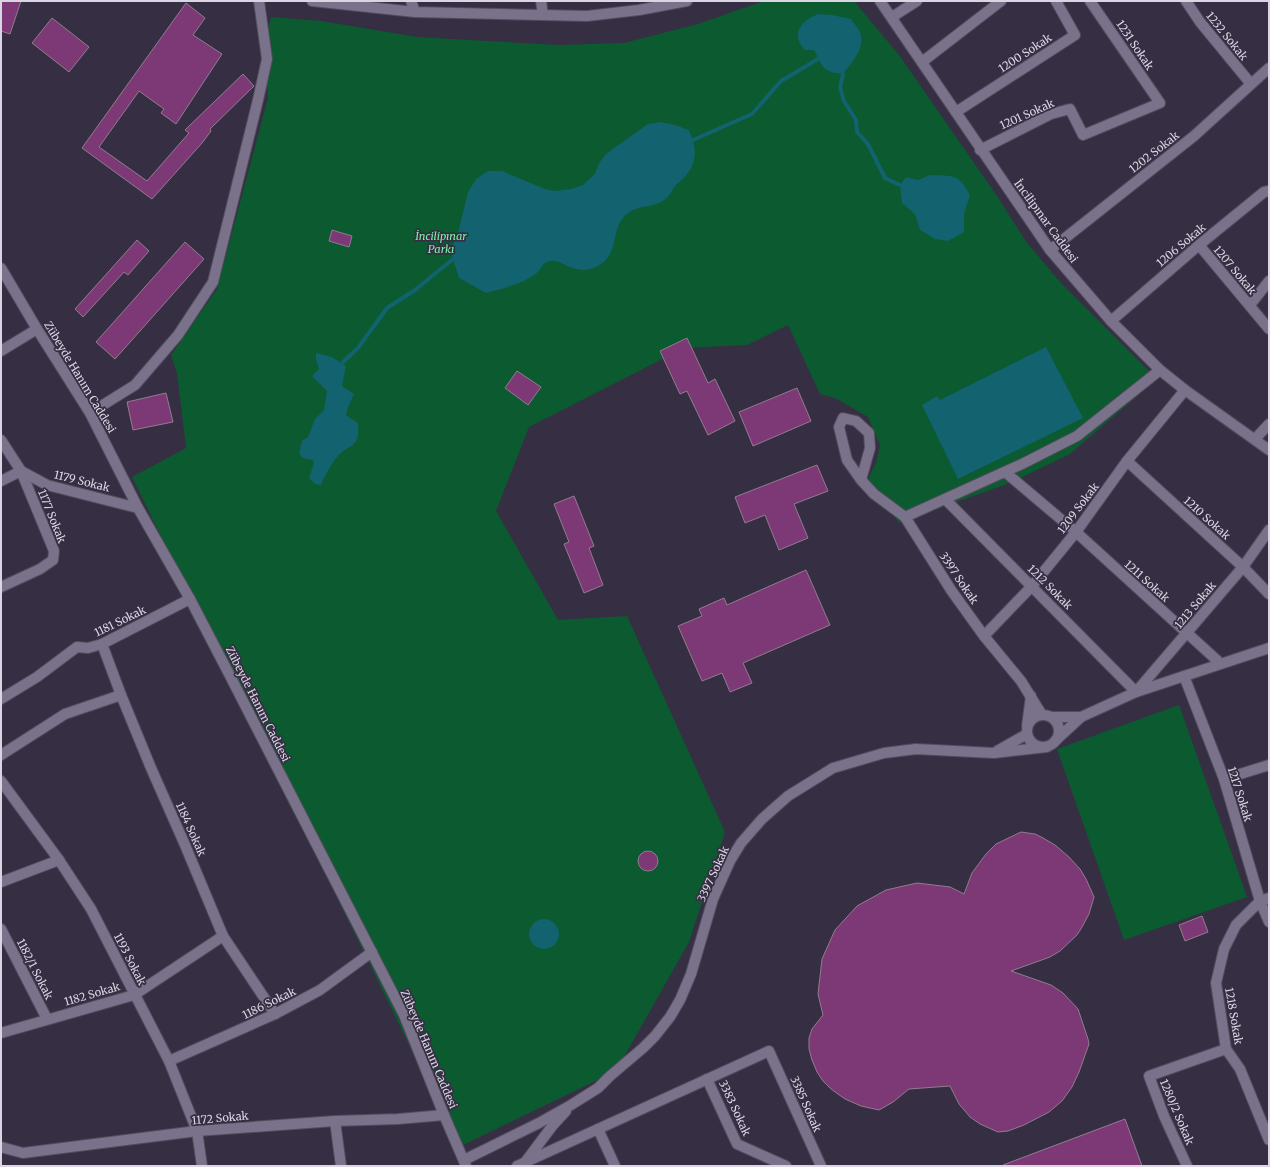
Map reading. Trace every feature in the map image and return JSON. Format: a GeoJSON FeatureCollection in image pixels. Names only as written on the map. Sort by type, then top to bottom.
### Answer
{"type":"FeatureCollection","features":[{"type":"Feature","properties":{"kind":"street"},"geometry":{"type":"LineString","coordinates":[[90,413],[135,385],[178,335],[213,282],[258,100],[266,59],[259,1]]}},
{"type":"Feature","properties":{"kind":"street"},"geometry":{"type":"LineString","coordinates":[[312,1],[414,12],[543,15],[595,15],[639,10],[687,1]]}},
{"type":"Feature","properties":{"kind":"street"},"geometry":{"type":"LineString","coordinates":[[411,1],[414,12]]}},
{"type":"Feature","properties":{"kind":"street"},"geometry":{"type":"LineString","coordinates":[[541,1],[543,15]]}},
{"type":"Feature","properties":{"kind":"street","name":"İncilipınar Caddesi"},"geometry":{"type":"LineString","coordinates":[[880,1],[956,112],[980,150],[1050,250],[1111,321],[1160,370],[1185,390],[1269,450]]}},
{"type":"Feature","properties":{"kind":"street"},"geometry":{"type":"LineString","coordinates":[[892,17],[917,1]]}},
{"type":"Feature","properties":{"kind":"street"},"geometry":{"type":"LineString","coordinates":[[922,62],[1001,1]]}},
{"type":"Feature","properties":{"kind":"street","name":"1200 Sokak"},"geometry":{"type":"LineString","coordinates":[[956,112],[1075,35],[1056,1]]}},
{"type":"Feature","properties":{"kind":"street","name":"1231 Sokak"},"geometry":{"type":"LineString","coordinates":[[1090,1],[1160,103]]}},
{"type":"Feature","properties":{"kind":"street","name":"1232 Sokak"},"geometry":{"type":"LineString","coordinates":[[1186,1],[1200,22],[1251,84]]}},
{"type":"Feature","properties":{"kind":"street","name":"1202 Sokak"},"geometry":{"type":"LineString","coordinates":[[1050,250],[1194,136],[1269,68]]}},
{"type":"Feature","properties":{"kind":"street","name":"1201 Sokak"},"geometry":{"type":"LineString","coordinates":[[980,150],[1051,114],[1070,109],[1083,135],[1160,103]]}},
{"type":"Feature","properties":{"kind":"street","name":"1206 Sokak"},"geometry":{"type":"LineString","coordinates":[[1111,321],[1199,245],[1264,192],[1269,191]]}},
{"type":"Feature","properties":{"kind":"street","name":"1207 Sokak"},"geometry":{"type":"LineString","coordinates":[[1199,245],[1269,329]]}},
{"type":"Feature","properties":{"kind":"street","name":"Zübeyde Hanım Caddesi"},"geometry":{"type":"LineString","coordinates":[[1,268],[37,329],[90,413],[138,508],[190,599],[404,1015],[465,1163]]}},
{"type":"Feature","properties":{"kind":"street"},"geometry":{"type":"LineString","coordinates":[[1250,305],[1269,281]]}},
{"type":"Feature","properties":{"kind":"street"},"geometry":{"type":"LineString","coordinates":[[1,351],[37,329]]}},
{"type":"Feature","properties":{"kind":"street"},"geometry":{"type":"LineString","coordinates":[[905,517],[1005,472],[1077,436],[1160,370]]}},
{"type":"Feature","properties":{"kind":"street","name":"1209 Sokak"},"geometry":{"type":"LineString","coordinates":[[984,636],[1032,586],[1076,532],[1127,461],[1185,390]]}},
{"type":"Feature","properties":{"kind":"street","name":"3397 Sokak"},"geometry":{"type":"LineString","coordinates":[[861,480],[870,448],[869,433],[856,421],[843,418],[838,427],[847,460],[861,480],[874,494],[905,517],[951,590],[984,636],[1021,681],[1047,716]]}},
{"type":"Feature","properties":{"kind":"street"},"geometry":{"type":"LineString","coordinates":[[1255,439],[1269,424]]}},
{"type":"Feature","properties":{"kind":"street"},"geometry":{"type":"LineString","coordinates":[[1,440],[21,471],[1,480]]}},
{"type":"Feature","properties":{"kind":"street","name":"1210 Sokak"},"geometry":{"type":"LineString","coordinates":[[1127,461],[1243,567],[1269,594]]}},
{"type":"Feature","properties":{"kind":"street","name":"1179 Sokak"},"geometry":{"type":"LineString","coordinates":[[21,471],[47,485],[138,508]]}},
{"type":"Feature","properties":{"kind":"street","name":"1177 Sokak"},"geometry":{"type":"LineString","coordinates":[[1,587],[40,569],[53,560],[54,552],[21,471]]}},
{"type":"Feature","properties":{"kind":"street","name":"1211 Sokak"},"geometry":{"type":"LineString","coordinates":[[1005,472],[1076,532],[1220,663]]}},
{"type":"Feature","properties":{"kind":"street","name":"1212 Sokak"},"geometry":{"type":"LineString","coordinates":[[945,499],[1136,692]]}},
{"type":"Feature","properties":{"kind":"street","name":"1213 Sokak"},"geometry":{"type":"LineString","coordinates":[[1136,692],[1243,567],[1269,530]]}},
{"type":"Feature","properties":{"kind":"street","name":"1181 Sokak"},"geometry":{"type":"LineString","coordinates":[[1,699],[37,677],[77,647],[88,648],[102,644],[190,599]]}},
{"type":"Feature","properties":{"kind":"street","name":"1184 Sokak"},"geometry":{"type":"LineString","coordinates":[[102,644],[121,695],[223,936],[275,1014]]}},
{"type":"Feature","properties":{"kind":"street"},"geometry":{"type":"LineString","coordinates":[[1031,696],[1027,731],[1032,743],[1037,746],[1047,746],[1056,740],[1081,717],[1136,692],[1269,648]]}},
{"type":"Feature","properties":{"kind":"street","name":"1217 Sokak"},"geometry":{"type":"LineString","coordinates":[[1184,676],[1224,779],[1265,899],[1269,922]]}},
{"type":"Feature","properties":{"kind":"street"},"geometry":{"type":"LineString","coordinates":[[1,755],[65,714],[121,695]]}},
{"type":"Feature","properties":{"kind":"street"},"geometry":{"type":"LineString","coordinates":[[994,753],[1027,731],[1028,723],[1032,719],[1047,716],[1081,717]]}},
{"type":"Feature","properties":{"kind":"street"},"geometry":{"type":"LineString","coordinates":[[1047,716],[1056,721],[1059,730],[1056,740]]}},
{"type":"Feature","properties":{"kind":"street","name":"3397 Sokak"},"geometry":{"type":"LineString","coordinates":[[571,1105],[598,1088],[643,1048],[670,1017],[680,1000],[691,974],[713,899],[730,861],[741,844],[762,819],[788,796],[833,768],[884,752],[916,749],[994,753],[1047,746]]}},
{"type":"Feature","properties":{"kind":"street"},"geometry":{"type":"LineString","coordinates":[[1224,779],[1269,765]]}},
{"type":"Feature","properties":{"kind":"street","name":"1193 Sokak"},"geometry":{"type":"LineString","coordinates":[[1,781],[59,860],[91,909],[169,1062],[197,1131],[202,1166]]}},
{"type":"Feature","properties":{"kind":"street"},"geometry":{"type":"LineString","coordinates":[[1,882],[59,860]]}},
{"type":"Feature","properties":{"kind":"street","name":"1218 Sokak"},"geometry":{"type":"LineString","coordinates":[[1265,899],[1236,925],[1224,949],[1216,983],[1226,1048],[1240,1069],[1269,1140]]}},
{"type":"Feature","properties":{"kind":"street","name":"1182/1 Sokak"},"geometry":{"type":"LineString","coordinates":[[1,929],[47,1019]]}},
{"type":"Feature","properties":{"kind":"street","name":"1182 Sokak"},"geometry":{"type":"LineString","coordinates":[[1,1033],[134,995],[223,936]]}},
{"type":"Feature","properties":{"kind":"street","name":"1186 Sokak"},"geometry":{"type":"LineString","coordinates":[[169,1062],[275,1014],[320,990],[372,952]]}},
{"type":"Feature","properties":{"kind":"street","name":"1280/2 Sokak"},"geometry":{"type":"LineString","coordinates":[[1187,1166],[1164,1116],[1149,1076],[1226,1048]]}},
{"type":"Feature","properties":{"kind":"street","name":"3385 Sokak"},"geometry":{"type":"LineString","coordinates":[[707,1078],[769,1051],[821,1166]]}},
{"type":"Feature","properties":{"kind":"street"},"geometry":{"type":"LineString","coordinates":[[521,1165],[707,1078]]}},
{"type":"Feature","properties":{"kind":"street","name":"3383 Sokak"},"geometry":{"type":"LineString","coordinates":[[707,1078],[737,1144],[786,1166]]}},
{"type":"Feature","properties":{"kind":"street"},"geometry":{"type":"LineString","coordinates":[[521,1165],[571,1105]]}},
{"type":"Feature","properties":{"kind":"street"},"geometry":{"type":"LineString","coordinates":[[465,1163],[571,1105]]}},
{"type":"Feature","properties":{"kind":"street","name":"1172 Sokak"},"geometry":{"type":"LineString","coordinates":[[1,1147],[23,1153],[197,1131],[444,1115]]}},
{"type":"Feature","properties":{"kind":"street"},"geometry":{"type":"LineString","coordinates":[[335,1121],[341,1166]]}},
{"type":"Feature","properties":{"kind":"street"},"geometry":{"type":"LineString","coordinates":[[598,1129],[615,1166]]}},
{"type":"Feature","properties":{"kind":"green space","name":"İncilipınar Parkı"},"geometry":{"type":"Polygon","coordinates":[[[764,1],[854,1],[899,55],[997,196],[1027,243],[1061,283],[1157,379],[1070,454],[1012,482],[899,523],[868,479],[876,463],[880,445],[868,417],[835,398],[820,394],[788,325],[747,345],[684,348],[529,427],[496,511],[558,620],[627,616],[725,832],[689,942],[616,1071],[459,1147],[132,477],[186,448],[177,373],[171,355],[217,289],[268,98],[264,48],[271,17],[321,21],[417,37],[559,45],[624,43],[698,24],[764,1]]]}},
{"type":"Feature","properties":{"kind":"green space"},"geometry":{"type":"Polygon","coordinates":[[[1179,705],[1247,897],[1124,940],[1057,749],[1179,705]]]}},
{"type":"Feature","properties":{"kind":"shaded area"},"geometry":{"type":"Polygon","coordinates":[[[818,14],[851,19],[860,32],[860,49],[854,60],[843,74],[831,72],[824,68],[814,50],[805,50],[798,39],[798,33],[802,24],[818,14]]]}},
{"type":"Feature","properties":{"kind":"shaded area"},"geometry":{"type":"Polygon","coordinates":[[[661,122],[689,130],[695,149],[692,166],[689,172],[675,186],[666,199],[656,204],[632,211],[623,218],[619,224],[609,257],[604,262],[596,267],[581,270],[559,262],[550,261],[543,264],[537,273],[524,281],[486,293],[459,278],[450,250],[457,237],[468,192],[476,179],[488,171],[502,171],[545,189],[555,191],[571,189],[583,185],[595,174],[599,163],[607,153],[648,124],[661,122]]]}},
{"type":"Feature","properties":{"kind":"shaded area"},"geometry":{"type":"Polygon","coordinates":[[[930,175],[944,175],[958,179],[970,195],[964,214],[964,232],[948,241],[935,239],[920,230],[915,214],[902,203],[900,185],[906,177],[918,180],[930,175]]]}},
{"type":"Feature","properties":{"kind":"shaded area"},"geometry":{"type":"Polygon","coordinates":[[[1046,347],[1083,418],[958,479],[922,405],[937,396],[940,400],[1046,347]]]}},
{"type":"Feature","properties":{"kind":"shaded area"},"geometry":{"type":"Polygon","coordinates":[[[316,353],[332,357],[346,366],[342,386],[354,394],[346,415],[358,423],[358,435],[356,441],[335,460],[321,485],[315,484],[309,478],[314,463],[313,460],[303,458],[299,453],[302,441],[308,437],[315,419],[324,410],[327,391],[312,376],[319,369],[316,353]]]}},
{"type":"Feature","properties":{"kind":"shaded area"},"geometry":{"type":"Polygon","coordinates":[[[544,919],[555,923],[559,934],[555,945],[544,949],[533,945],[529,934],[533,923],[544,919]]]}},
{"type":"Feature","properties":{"kind":"building"},"geometry":{"type":"Polygon","coordinates":[[[1,1],[21,1],[10,34],[1,31],[1,1]]]}},
{"type":"Feature","properties":{"kind":"building"},"geometry":{"type":"Polygon","coordinates":[[[186,3],[205,18],[193,35],[222,54],[176,124],[161,113],[164,109],[139,91],[99,147],[147,181],[189,133],[185,130],[243,74],[254,86],[210,129],[211,131],[202,143],[152,199],[82,148],[186,3]]]}},
{"type":"Feature","properties":{"kind":"building"},"geometry":{"type":"Polygon","coordinates":[[[52,18],[89,47],[69,72],[32,43],[52,18]]]}},
{"type":"Feature","properties":{"kind":"building"},"geometry":{"type":"Polygon","coordinates":[[[332,230],[352,236],[349,247],[329,241],[332,230]]]}},
{"type":"Feature","properties":{"kind":"building"},"geometry":{"type":"Polygon","coordinates":[[[137,240],[149,251],[128,275],[124,272],[83,317],[75,309],[137,240]]]}},
{"type":"Feature","properties":{"kind":"building"},"geometry":{"type":"Polygon","coordinates":[[[185,242],[204,259],[115,359],[96,342],[185,242]]]}},
{"type":"Feature","properties":{"kind":"building"},"geometry":{"type":"Polygon","coordinates":[[[687,338],[708,383],[715,379],[735,421],[708,435],[687,391],[680,394],[660,351],[687,338]]]}},
{"type":"Feature","properties":{"kind":"building"},"geometry":{"type":"Polygon","coordinates":[[[517,371],[541,387],[528,405],[505,388],[517,371]]]}},
{"type":"Feature","properties":{"kind":"building"},"geometry":{"type":"Polygon","coordinates":[[[797,388],[811,421],[753,446],[739,412],[797,388]]]}},
{"type":"Feature","properties":{"kind":"building"},"geometry":{"type":"Polygon","coordinates":[[[166,393],[173,422],[133,430],[127,402],[166,393]]]}},
{"type":"Feature","properties":{"kind":"building"},"geometry":{"type":"Polygon","coordinates":[[[817,465],[828,491],[794,504],[808,538],[779,550],[765,515],[745,523],[735,497],[817,465]]]}},
{"type":"Feature","properties":{"kind":"building"},"geometry":{"type":"Polygon","coordinates":[[[574,496],[594,546],[589,548],[603,585],[584,593],[564,544],[569,542],[554,504],[574,496]]]}},
{"type":"Feature","properties":{"kind":"building"},"geometry":{"type":"Polygon","coordinates":[[[806,570],[830,625],[743,663],[752,683],[730,692],[722,673],[702,681],[678,626],[702,616],[699,609],[724,598],[727,605],[806,570]]]}},
{"type":"Feature","properties":{"kind":"building"},"geometry":{"type":"Polygon","coordinates":[[[1021,832],[1035,834],[1043,838],[1055,845],[1069,857],[1080,869],[1094,897],[1089,914],[1077,935],[1060,951],[1050,957],[1011,971],[1051,985],[1063,993],[1078,1009],[1089,1044],[1072,1087],[1062,1101],[1049,1112],[1024,1125],[1008,1131],[998,1132],[980,1124],[970,1117],[959,1104],[950,1086],[909,1089],[893,1102],[879,1110],[861,1106],[845,1099],[823,1081],[817,1072],[809,1049],[809,1038],[812,1029],[823,1015],[818,994],[822,959],[835,930],[857,906],[886,890],[917,883],[950,887],[964,894],[972,873],[986,854],[996,844],[1021,832]]]}},
{"type":"Feature","properties":{"kind":"building"},"geometry":{"type":"Polygon","coordinates":[[[648,851],[655,854],[658,861],[655,868],[648,871],[641,868],[638,861],[641,854],[648,851]]]}},
{"type":"Feature","properties":{"kind":"building"},"geometry":{"type":"Polygon","coordinates":[[[1202,916],[1208,932],[1185,941],[1179,925],[1202,916]]]}},
{"type":"Feature","properties":{"kind":"building"},"geometry":{"type":"Polygon","coordinates":[[[1125,1119],[1142,1166],[1003,1166],[1003,1165],[1125,1119]]]}},
{"type":"Feature","properties":{"kind":"waterway"},"geometry":{"type":"LineString","coordinates":[[693,140],[752,114],[781,81],[818,59]]}},
{"type":"Feature","properties":{"kind":"waterway"},"geometry":{"type":"LineString","coordinates":[[843,74],[840,88],[844,101],[856,120],[857,132],[868,144],[885,178],[900,185]]}},
{"type":"Feature","properties":{"kind":"waterway"},"geometry":{"type":"LineString","coordinates":[[343,362],[358,348],[387,308],[415,290],[453,259]]}}]}
